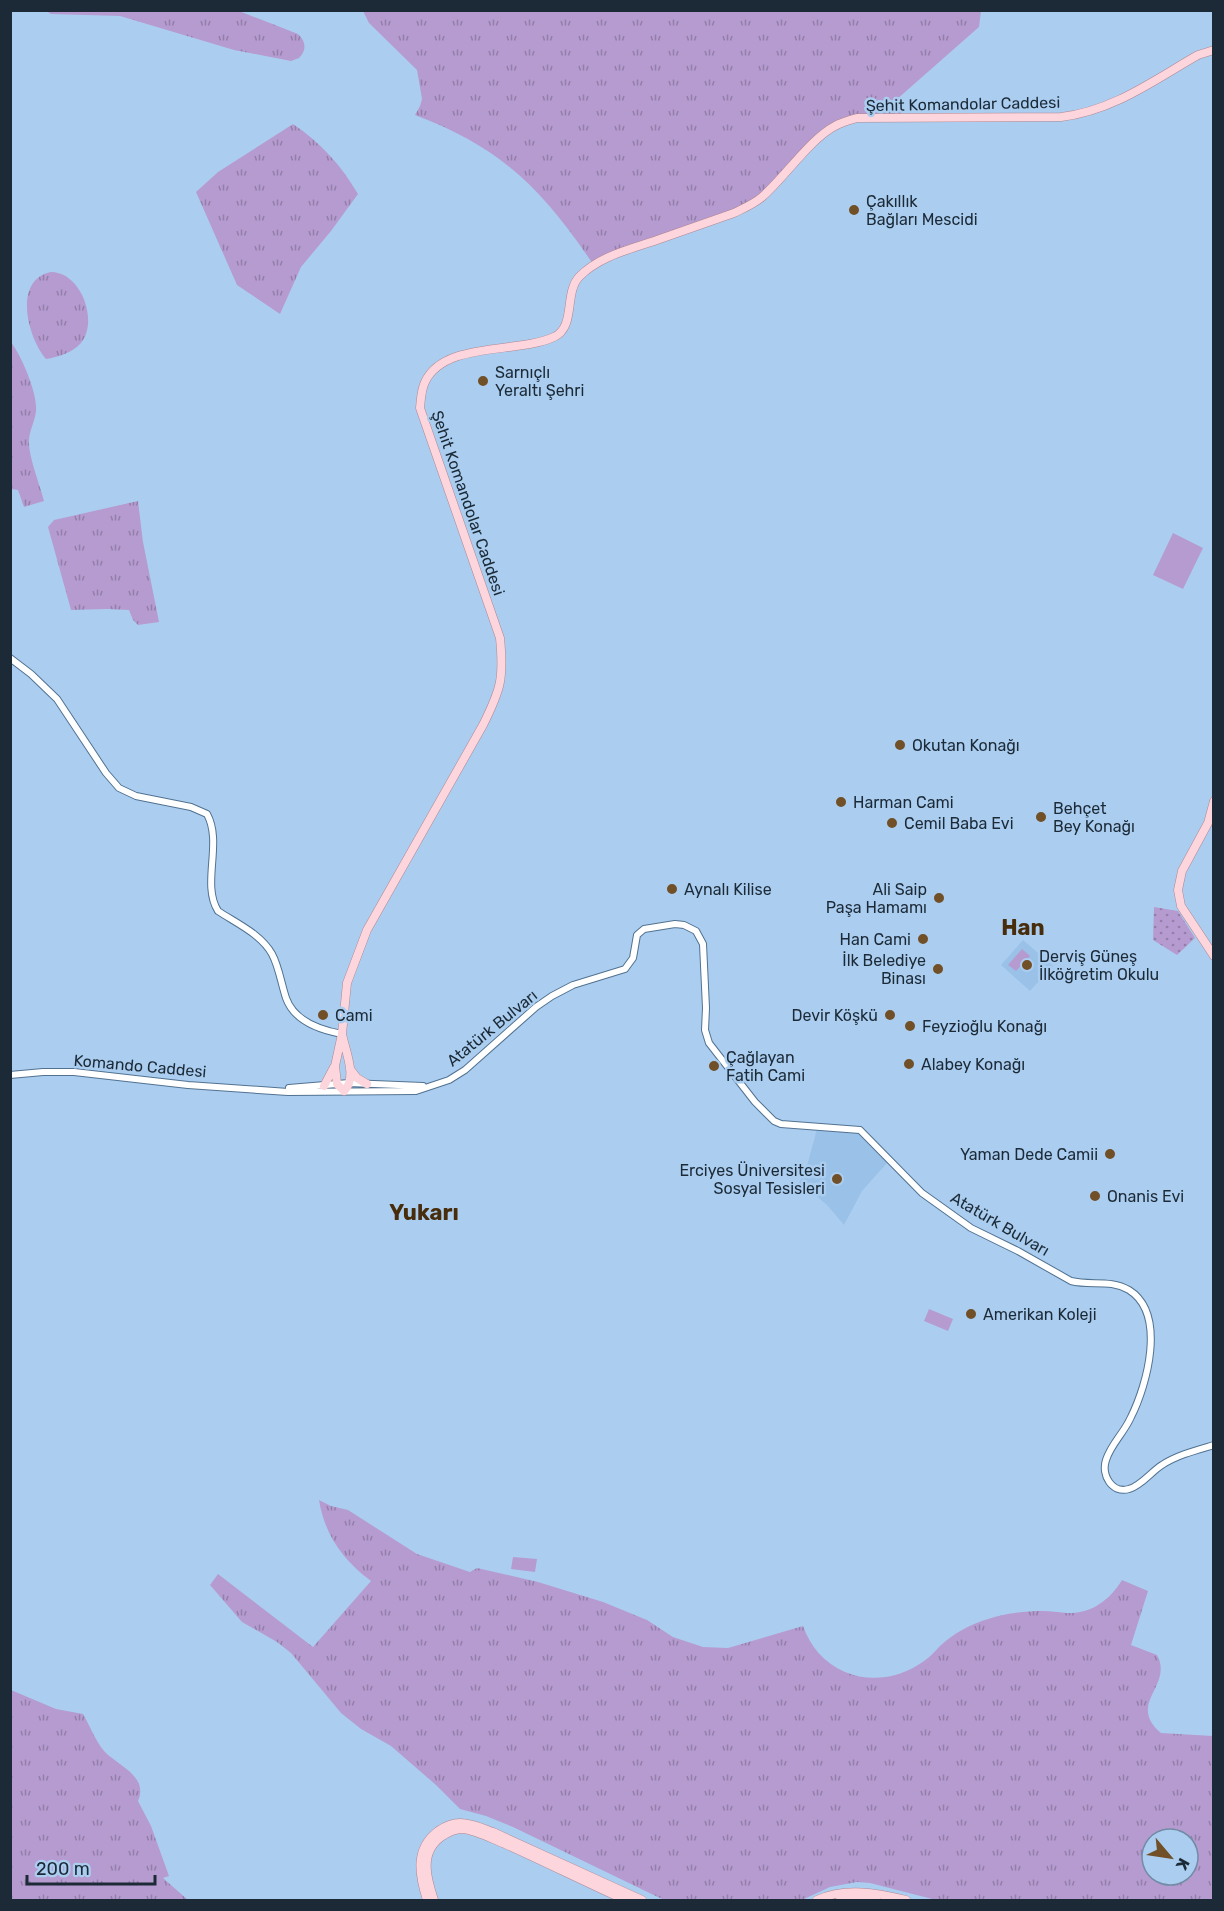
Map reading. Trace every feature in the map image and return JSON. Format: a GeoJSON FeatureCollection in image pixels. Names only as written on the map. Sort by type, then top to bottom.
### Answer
{"type":"FeatureCollection","features":[{"type":"Feature","properties":{"kind":"main road","name":"Şehit Komandolar Caddesi"},"geometry":{"type":"LineString","coordinates":[[342,1034],[346,983],[367,930],[483,725],[501,683],[500,638],[420,408],[421,391],[431,371],[445,360],[522,346],[555,337],[566,323],[572,290],[578,278],[595,264],[734,213],[751,204],[765,195],[820,136],[834,126],[857,118],[1061,117],[1074,115],[1114,103],[1198,55],[1214,50]]}},
{"type":"Feature","properties":{"kind":"main road"},"geometry":{"type":"LineString","coordinates":[[1214,801],[1208,823],[1182,871],[1178,890],[1181,906],[1214,956]]}},
{"type":"Feature","properties":{"kind":"main road"},"geometry":{"type":"LineString","coordinates":[[324,1086],[335,1066],[342,1034]]}},
{"type":"Feature","properties":{"kind":"main road"},"geometry":{"type":"LineString","coordinates":[[335,1066],[337,1084],[344,1091],[349,1083],[350,1069],[342,1034]]}},
{"type":"Feature","properties":{"kind":"main road"},"geometry":{"type":"LineString","coordinates":[[350,1069],[357,1078],[367,1084]]}},
{"type":"Feature","properties":{"kind":"main road"},"geometry":{"type":"LineString","coordinates":[[427,1900],[421,1874],[420,1857],[423,1849],[431,1836],[443,1828],[451,1824],[462,1823],[501,1835],[642,1900]]}},
{"type":"Feature","properties":{"kind":"main road"},"geometry":{"type":"LineString","coordinates":[[434,1900],[428,1881],[429,1851],[436,1841],[446,1834],[461,1829],[472,1831],[515,1849],[625,1900]]}},
{"type":"Feature","properties":{"kind":"main road"},"geometry":{"type":"LineString","coordinates":[[817,1900],[833,1895],[860,1892],[906,1900]]}},
{"type":"Feature","properties":{"kind":"main road"},"geometry":{"type":"LineString","coordinates":[[840,1900],[876,1900]]}},
{"type":"Feature","properties":{"kind":"street"},"geometry":{"type":"LineString","coordinates":[[10,658],[57,699],[106,773],[119,788],[136,796],[191,807],[207,814],[213,829],[212,894],[214,905],[218,911],[261,940],[272,953],[287,1001],[301,1019],[324,1031],[342,1034]]}},
{"type":"Feature","properties":{"kind":"street","name":"Atatürk Bulvarı"},"geometry":{"type":"LineString","coordinates":[[432,1086],[449,1080],[465,1070],[536,1007],[552,996],[573,985],[625,969],[633,958],[637,935],[644,929],[675,924],[691,928],[700,936],[703,944],[705,1030],[709,1043],[767,1116],[781,1124],[860,1130],[922,1193],[971,1228],[1071,1281],[1106,1282],[1119,1285],[1131,1291],[1140,1301],[1149,1316],[1151,1331],[1146,1373],[1130,1420],[1105,1461],[1104,1473],[1110,1483],[1118,1489],[1129,1489],[1163,1464],[1214,1445]]}},
{"type":"Feature","properties":{"kind":"street","name":"Komando Caddesi"},"geometry":{"type":"LineString","coordinates":[[10,1075],[74,1072],[188,1085],[267,1090]]}},
{"type":"Feature","properties":{"kind":"street"},"geometry":{"type":"LineString","coordinates":[[267,1090],[349,1083],[432,1086]]}},
{"type":"Feature","properties":{"kind":"street"},"geometry":{"type":"LineString","coordinates":[[267,1090],[288,1092],[416,1091],[432,1086]]}},
{"type":"Feature","properties":{"kind":"shaded area","name":"Derviş Güneş İlköğretim Okulu"},"geometry":{"type":"Polygon","coordinates":[[[1023,940],[1053,966],[1030,991],[1001,965],[1023,940]]]}},
{"type":"Feature","properties":{"kind":"shaded area","name":"Erciyes Üniversitesi Sosyal Tesisleri"},"geometry":{"type":"Polygon","coordinates":[[[817,1129],[860,1131],[888,1162],[862,1191],[844,1225],[827,1205],[798,1184],[805,1173],[817,1129]]]}},
{"type":"Feature","properties":{"kind":"green space"},"geometry":{"type":"Polygon","coordinates":[[[46,11],[239,11],[298,34],[304,43],[304,49],[299,58],[291,61],[234,50],[120,16],[51,14],[46,11]]]}},
{"type":"Feature","properties":{"kind":"green space"},"geometry":{"type":"Polygon","coordinates":[[[363,11],[981,11],[979,27],[896,100],[905,116],[859,117],[829,131],[746,207],[593,264],[555,213],[517,173],[472,142],[415,115],[422,99],[417,70],[369,23],[363,11]]]}},
{"type":"Feature","properties":{"kind":"green space"},"geometry":{"type":"Polygon","coordinates":[[[293,124],[329,155],[358,194],[301,267],[280,314],[237,285],[196,192],[218,172],[293,124]]]}},
{"type":"Feature","properties":{"kind":"green space"},"geometry":{"type":"Polygon","coordinates":[[[51,272],[62,274],[78,289],[84,299],[88,323],[81,343],[65,354],[46,359],[34,338],[27,311],[31,286],[39,277],[51,272]]]}},
{"type":"Feature","properties":{"kind":"green space"},"geometry":{"type":"Polygon","coordinates":[[[10,341],[28,374],[36,404],[29,448],[44,501],[24,507],[18,490],[11,489],[10,341]]]}},
{"type":"Feature","properties":{"kind":"green space"},"geometry":{"type":"Polygon","coordinates":[[[138,501],[143,542],[159,622],[138,625],[129,610],[71,610],[48,527],[54,520],[138,501]]]}},
{"type":"Feature","properties":{"kind":"green space"},"geometry":{"type":"Polygon","coordinates":[[[1173,533],[1203,548],[1183,589],[1153,575],[1173,533]]]}},
{"type":"Feature","properties":{"kind":"green space"},"geometry":{"type":"Polygon","coordinates":[[[1154,907],[1178,911],[1195,938],[1177,955],[1153,940],[1154,907]]]}},
{"type":"Feature","properties":{"kind":"green space"},"geometry":{"type":"Polygon","coordinates":[[[1022,949],[1030,956],[1016,971],[1008,965],[1022,949]]]}},
{"type":"Feature","properties":{"kind":"green space"},"geometry":{"type":"Polygon","coordinates":[[[929,1309],[953,1319],[948,1331],[924,1321],[929,1309]]]}},
{"type":"Feature","properties":{"kind":"green space"},"geometry":{"type":"Polygon","coordinates":[[[319,1500],[348,1510],[417,1554],[470,1572],[477,1568],[538,1582],[603,1602],[647,1620],[673,1637],[703,1647],[728,1648],[803,1626],[814,1647],[824,1659],[845,1672],[875,1678],[896,1675],[915,1667],[957,1633],[995,1617],[1029,1611],[1075,1613],[1091,1609],[1105,1600],[1122,1580],[1148,1591],[1131,1645],[1157,1655],[1161,1666],[1160,1676],[1149,1703],[1148,1713],[1151,1722],[1161,1733],[1213,1736],[1213,1900],[936,1900],[870,1883],[857,1882],[830,1887],[802,1900],[664,1900],[513,1827],[460,1809],[391,1746],[361,1729],[341,1713],[291,1653],[277,1642],[242,1622],[210,1585],[218,1574],[313,1647],[371,1581],[344,1556],[326,1525],[319,1500]]]}},
{"type":"Feature","properties":{"kind":"green space"},"geometry":{"type":"Polygon","coordinates":[[[513,1557],[537,1559],[535,1572],[511,1569],[513,1557]]]}},
{"type":"Feature","properties":{"kind":"green space"},"geometry":{"type":"Polygon","coordinates":[[[11,1690],[56,1709],[83,1714],[104,1751],[136,1778],[140,1792],[138,1801],[151,1826],[169,1876],[163,1878],[188,1900],[11,1900],[11,1690]]]}},
{"type":"Feature","properties":{"kind":"place","name":"Çakıllık Bağları Mescidi"},"geometry":{"type":"Point","coordinates":[854,210]}},
{"type":"Feature","properties":{"kind":"place","name":"Sarnıçlı Yeraltı Şehri"},"geometry":{"type":"Point","coordinates":[483,381]}},
{"type":"Feature","properties":{"kind":"place","name":"Okutan Konağı"},"geometry":{"type":"Point","coordinates":[900,745]}},
{"type":"Feature","properties":{"kind":"place","name":"Harman Cami"},"geometry":{"type":"Point","coordinates":[841,802]}},
{"type":"Feature","properties":{"kind":"place","name":"Behçet Bey Konağı"},"geometry":{"type":"Point","coordinates":[1041,817]}},
{"type":"Feature","properties":{"kind":"place","name":"Cemil Baba Evi"},"geometry":{"type":"Point","coordinates":[892,823]}},
{"type":"Feature","properties":{"kind":"place","name":"Aynalı Kilise"},"geometry":{"type":"Point","coordinates":[672,889]}},
{"type":"Feature","properties":{"kind":"place","name":"Ali Saip Paşa Hamamı"},"geometry":{"type":"Point","coordinates":[939,898]}},
{"type":"Feature","properties":{"kind":"place","name":"Han Cami"},"geometry":{"type":"Point","coordinates":[923,939]}},
{"type":"Feature","properties":{"kind":"place","name":"Derviş Güneş İlköğretim Okulu"},"geometry":{"type":"Point","coordinates":[1027,965]}},
{"type":"Feature","properties":{"kind":"place","name":"İlk Belediye Binası"},"geometry":{"type":"Point","coordinates":[938,969]}},
{"type":"Feature","properties":{"kind":"place","name":"Cami"},"geometry":{"type":"Point","coordinates":[323,1015]}},
{"type":"Feature","properties":{"kind":"place","name":"Devir Köşkü"},"geometry":{"type":"Point","coordinates":[890,1015]}},
{"type":"Feature","properties":{"kind":"place","name":"Feyzioğlu Konağı"},"geometry":{"type":"Point","coordinates":[910,1026]}},
{"type":"Feature","properties":{"kind":"place","name":"Alabey Konağı"},"geometry":{"type":"Point","coordinates":[909,1064]}},
{"type":"Feature","properties":{"kind":"place","name":"Çağlayan Fatih Cami"},"geometry":{"type":"Point","coordinates":[714,1066]}},
{"type":"Feature","properties":{"kind":"place","name":"Yaman Dede Camii"},"geometry":{"type":"Point","coordinates":[1110,1154]}},
{"type":"Feature","properties":{"kind":"place","name":"Erciyes Üniversitesi Sosyal Tesisleri"},"geometry":{"type":"Point","coordinates":[837,1179]}},
{"type":"Feature","properties":{"kind":"place","name":"Onanis Evi"},"geometry":{"type":"Point","coordinates":[1095,1196]}},
{"type":"Feature","properties":{"kind":"place","name":"Amerikan Koleji"},"geometry":{"type":"Point","coordinates":[971,1314]}},
{"type":"Feature","properties":{"kind":"district","name":"Han"},"geometry":{"type":"Point","coordinates":[1023,927]}},
{"type":"Feature","properties":{"kind":"district","name":"Yukarı"},"geometry":{"type":"Point","coordinates":[424,1212]}}]}
